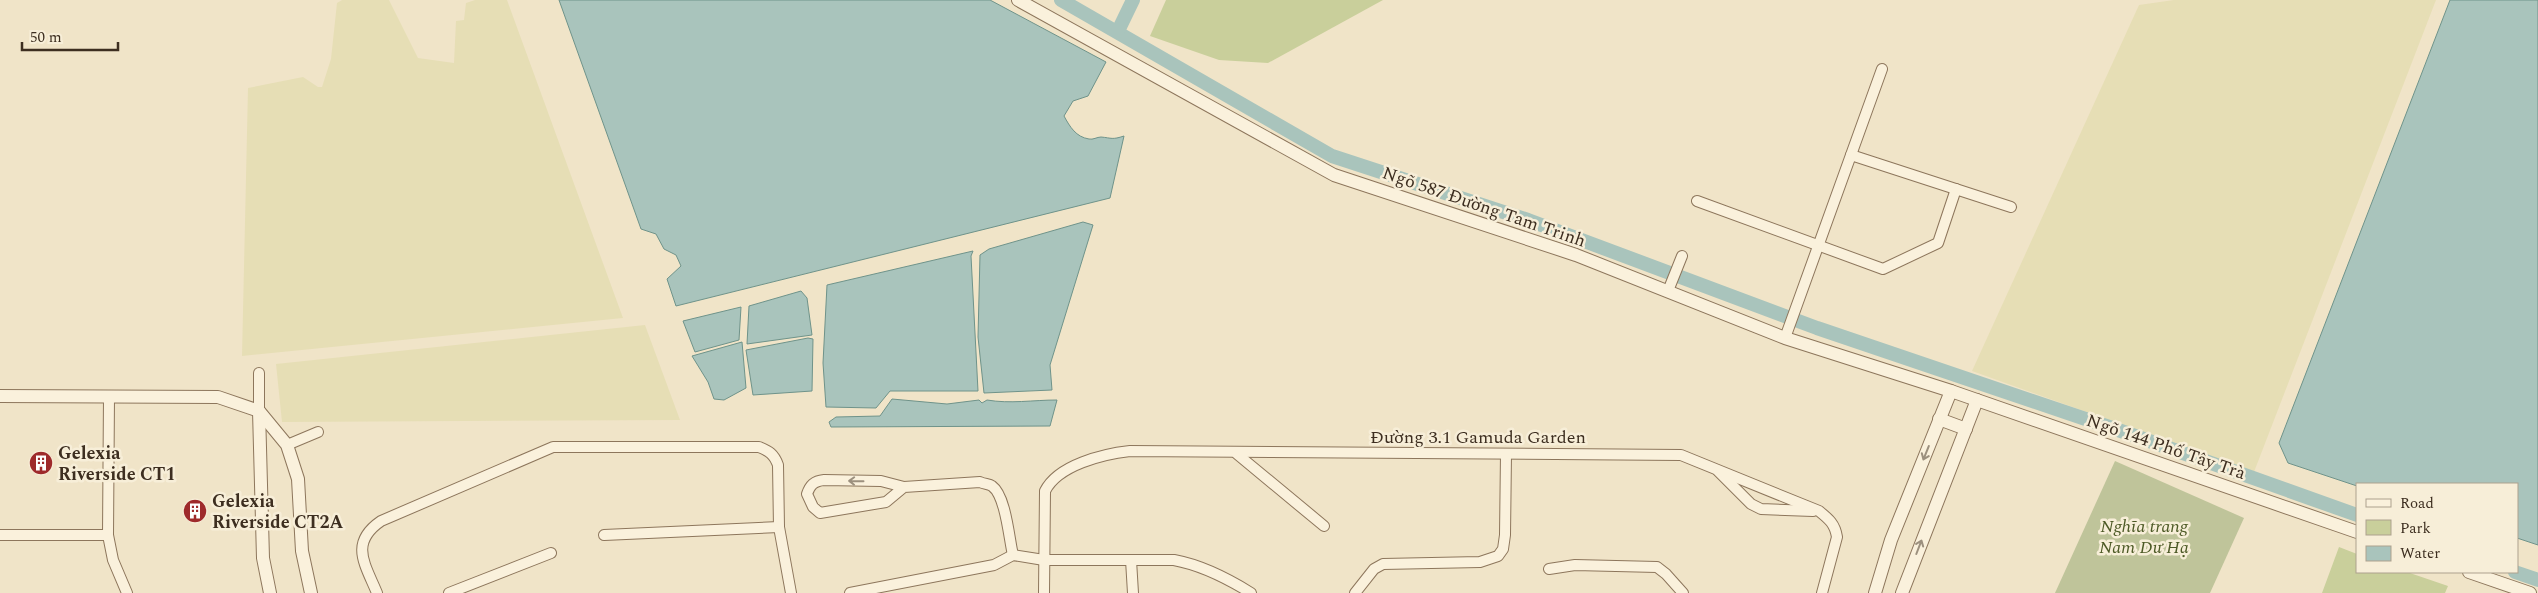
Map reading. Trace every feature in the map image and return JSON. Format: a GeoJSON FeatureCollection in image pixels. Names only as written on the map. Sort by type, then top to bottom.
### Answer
{"type":"FeatureCollection","features":[{"type":"Feature","properties":{"kind":"street","name":"Ngõ 587 Đường Tam Trinh"},"geometry":{"type":"LineString","coordinates":[[1018,0],[1334,175],[1670,287],[1785,338],[1963,396]]}},
{"type":"Feature","properties":{"kind":"street"},"geometry":{"type":"LineString","coordinates":[[1785,338],[1882,69]]}},
{"type":"Feature","properties":{"kind":"street"},"geometry":{"type":"LineString","coordinates":[[1851,154],[2011,207]]}},
{"type":"Feature","properties":{"kind":"street"},"geometry":{"type":"LineString","coordinates":[[1697,201],[1883,269],[1938,243],[1956,189]]}},
{"type":"Feature","properties":{"kind":"street"},"geometry":{"type":"LineString","coordinates":[[1670,287],[1681,260]]}},
{"type":"Feature","properties":{"kind":"street"},"geometry":{"type":"LineString","coordinates":[[259,373],[263,558],[270,593]]}},
{"type":"Feature","properties":{"kind":"street"},"geometry":{"type":"LineString","coordinates":[[1875,593],[1891,540],[1950,391]]}},
{"type":"Feature","properties":{"kind":"street"},"geometry":{"type":"LineString","coordinates":[[0,396],[218,397],[259,411],[287,445],[298,479],[302,551],[311,593]]}},
{"type":"Feature","properties":{"kind":"street","name":"Ngõ 144 Phố Tây Trà"},"geometry":{"type":"LineString","coordinates":[[1963,396],[2356,532]]}},
{"type":"Feature","properties":{"kind":"street"},"geometry":{"type":"LineString","coordinates":[[109,397],[108,535],[113,560],[128,593]]}},
{"type":"Feature","properties":{"kind":"street"},"geometry":{"type":"LineString","coordinates":[[1902,593],[1977,400]]}},
{"type":"Feature","properties":{"kind":"street"},"geometry":{"type":"LineString","coordinates":[[1939,419],[1966,429]]}},
{"type":"Feature","properties":{"kind":"street"},"geometry":{"type":"LineString","coordinates":[[287,445],[318,432]]}},
{"type":"Feature","properties":{"kind":"street"},"geometry":{"type":"LineString","coordinates":[[377,593],[361,550],[364,537],[371,528],[381,521],[553,446],[759,446],[768,450],[775,457],[778,465],[779,527],[791,593]]}},
{"type":"Feature","properties":{"kind":"street","name":"Đường 3.1 Gamuda Garden"},"geometry":{"type":"LineString","coordinates":[[1044,593],[1045,491],[1049,482],[1062,472],[1106,454],[1130,451],[1237,454],[1673,454],[1688,457],[1819,511],[1836,528],[1837,537],[1822,593]]}},
{"type":"Feature","properties":{"kind":"street"},"geometry":{"type":"LineString","coordinates":[[1237,454],[1324,526]]}},
{"type":"Feature","properties":{"kind":"street"},"geometry":{"type":"LineString","coordinates":[[1356,593],[1374,569],[1383,564],[1480,562],[1498,556],[1503,549],[1505,535],[1506,454]]}},
{"type":"Feature","properties":{"kind":"street","name":"Đường 3.1 Gamuda Garden"},"geometry":{"type":"LineString","coordinates":[[1716,468],[1751,504],[1761,509],[1819,511]]}},
{"type":"Feature","properties":{"kind":"street"},"geometry":{"type":"LineString","coordinates":[[904,487],[886,502],[826,512],[820,512],[813,507],[807,494],[810,486],[816,481],[824,480],[881,481],[904,487],[980,482],[992,486],[999,494],[1013,556]]}},
{"type":"Feature","properties":{"kind":"street"},"geometry":{"type":"LineString","coordinates":[[604,536],[779,527]]}},
{"type":"Feature","properties":{"kind":"street"},"geometry":{"type":"LineString","coordinates":[[0,535],[108,535]]}},
{"type":"Feature","properties":{"kind":"street"},"geometry":{"type":"LineString","coordinates":[[450,593],[551,552]]}},
{"type":"Feature","properties":{"kind":"street"},"geometry":{"type":"LineString","coordinates":[[850,593],[994,565],[1013,556],[1044,560],[1174,560],[1190,563],[1251,593]]}},
{"type":"Feature","properties":{"kind":"street"},"geometry":{"type":"LineString","coordinates":[[1131,560],[1133,593]]}},
{"type":"Feature","properties":{"kind":"street"},"geometry":{"type":"LineString","coordinates":[[1549,569],[1575,565],[1657,567],[1683,593]]}},
{"type":"Feature","properties":{"kind":"street"},"geometry":{"type":"LineString","coordinates":[[2472,573],[2530,593]]}},
{"type":"Feature","properties":{"kind":"shaded area"},"geometry":{"type":"Polygon","coordinates":[[[342,0],[389,0],[418,58],[454,63],[456,21],[464,20],[466,3],[475,0],[507,0],[623,318],[242,356],[248,88],[303,77],[318,87],[322,87],[331,59],[337,3],[342,0]]]}},
{"type":"Feature","properties":{"kind":"shaded area"},"geometry":{"type":"Polygon","coordinates":[[[2174,0],[2436,0],[2254,472],[1972,371],[2139,5],[2174,0]]]}},
{"type":"Feature","properties":{"kind":"shaded area"},"geometry":{"type":"Polygon","coordinates":[[[645,325],[680,420],[282,422],[276,364],[645,325]]]}},
{"type":"Feature","properties":{"kind":"green space"},"geometry":{"type":"Polygon","coordinates":[[[1166,0],[1383,0],[1268,63],[1219,60],[1150,36],[1166,0]]]}},
{"type":"Feature","properties":{"kind":"green space","name":"Nghĩa trang Nam Dư Hạ"},"geometry":{"type":"Polygon","coordinates":[[[2115,461],[2244,518],[2210,593],[2055,593],[2115,461]]]}},
{"type":"Feature","properties":{"kind":"green space"},"geometry":{"type":"Polygon","coordinates":[[[2339,547],[2356,554],[2356,573],[2410,573],[2448,586],[2445,593],[2322,593],[2339,547]]]}},
{"type":"Feature","properties":{"kind":"water"},"geometry":{"type":"Polygon","coordinates":[[[559,0],[990,0],[1106,62],[1088,96],[1073,101],[1064,116],[1074,131],[1084,138],[1124,136],[1110,198],[676,306],[667,279],[681,266],[676,255],[664,249],[656,234],[641,229],[559,0]]]}},
{"type":"Feature","properties":{"kind":"water"},"geometry":{"type":"Polygon","coordinates":[[[2450,0],[2538,0],[2538,545],[2518,538],[2518,483],[2356,483],[2356,486],[2288,463],[2279,443],[2450,0]]]}},
{"type":"Feature","properties":{"kind":"water"},"geometry":{"type":"Polygon","coordinates":[[[1083,222],[1093,225],[1050,365],[1052,390],[984,393],[978,337],[980,255],[989,249],[1083,222]]]}},
{"type":"Feature","properties":{"kind":"water"},"geometry":{"type":"Polygon","coordinates":[[[973,251],[971,256],[978,391],[890,391],[876,408],[826,407],[823,363],[827,285],[973,251]]]}},
{"type":"Feature","properties":{"kind":"water"},"geometry":{"type":"Polygon","coordinates":[[[801,291],[807,298],[812,335],[747,344],[749,306],[801,291]]]}},
{"type":"Feature","properties":{"kind":"water"},"geometry":{"type":"Polygon","coordinates":[[[741,307],[739,340],[695,352],[683,321],[741,307]]]}},
{"type":"Feature","properties":{"kind":"water"},"geometry":{"type":"Polygon","coordinates":[[[808,338],[813,339],[812,391],[753,395],[746,350],[808,338]]]}},
{"type":"Feature","properties":{"kind":"water"},"geometry":{"type":"Polygon","coordinates":[[[742,342],[746,388],[724,400],[714,399],[708,382],[692,356],[742,342]]]}},
{"type":"Feature","properties":{"kind":"water"},"geometry":{"type":"Polygon","coordinates":[[[892,399],[947,404],[979,400],[982,403],[987,400],[1013,402],[1057,400],[1050,426],[831,427],[829,422],[836,417],[880,416],[892,399]]]}},
{"type":"Feature","properties":{"kind":"waterway"},"geometry":{"type":"LineString","coordinates":[[1061,0],[1332,156],[1528,220],[1817,328],[2121,431],[2356,515]]}},
{"type":"Feature","properties":{"kind":"waterway"},"geometry":{"type":"LineString","coordinates":[[1118,31],[1133,0]]}},
{"type":"Feature","properties":{"kind":"waterway"},"geometry":{"type":"LineString","coordinates":[[2518,573],[2538,580]]}},
{"type":"Feature","properties":{"kind":"place","name":"Gelexia Riverside CT1"},"geometry":{"type":"Point","coordinates":[41,463]}},
{"type":"Feature","properties":{"kind":"place","name":"Gelexia Riverside CT2A"},"geometry":{"type":"Point","coordinates":[195,511]}}]}
